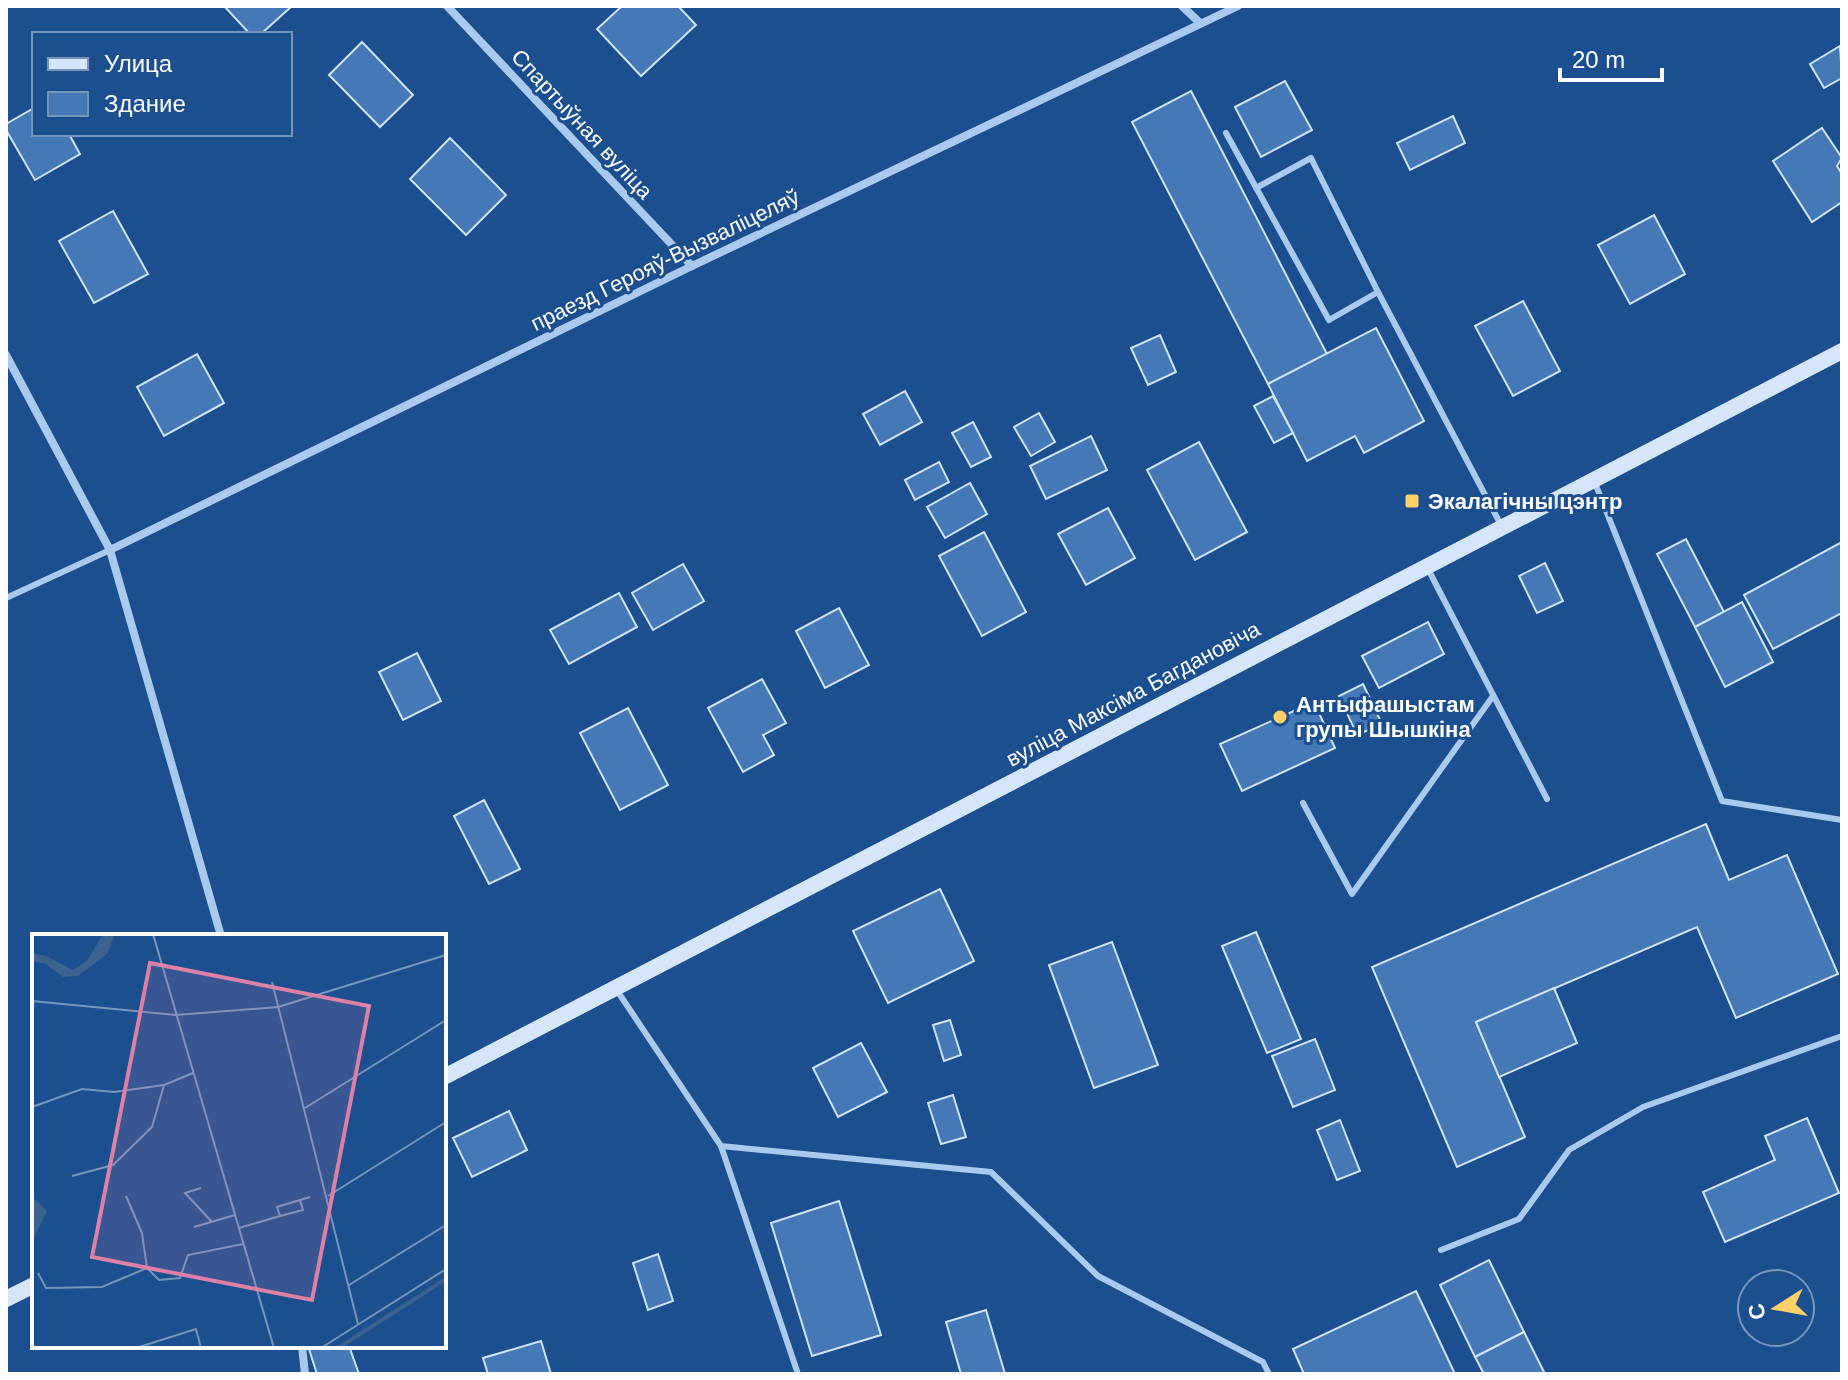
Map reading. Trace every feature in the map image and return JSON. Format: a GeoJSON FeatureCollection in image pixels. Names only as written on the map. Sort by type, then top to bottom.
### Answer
{"type":"FeatureCollection","features":[{"type":"Feature","properties":{"kind":"main road","name":"вуліца Максіма Багдановіча"},"geometry":{"type":"LineString","coordinates":[[446,1076],[1842,351]]}},
{"type":"Feature","properties":{"kind":"main road"},"geometry":{"type":"LineString","coordinates":[[6,1299],[32,1286]]}},
{"type":"Feature","properties":{"kind":"street","name":"Спартыўная вуліца"},"geometry":{"type":"LineString","coordinates":[[447,6],[692,266]]}},
{"type":"Feature","properties":{"kind":"street"},"geometry":{"type":"LineString","coordinates":[[1182,6],[1200,23]]}},
{"type":"Feature","properties":{"kind":"street","name":"праезд Герояў-Вызваліцеляў"},"geometry":{"type":"LineString","coordinates":[[110,550],[692,266],[1238,6]]}},
{"type":"Feature","properties":{"kind":"street"},"geometry":{"type":"LineString","coordinates":[[6,355],[110,550],[220,934]]}},
{"type":"Feature","properties":{"kind":"street"},"geometry":{"type":"LineString","coordinates":[[302,1348],[305,1374]]}},
{"type":"Feature","properties":{"kind":"lane"},"geometry":{"type":"LineString","coordinates":[[1226,133],[1329,320],[1378,292]]}},
{"type":"Feature","properties":{"kind":"lane"},"geometry":{"type":"LineString","coordinates":[[1256,188],[1311,158],[1502,527]]}},
{"type":"Feature","properties":{"kind":"lane"},"geometry":{"type":"LineString","coordinates":[[1593,479],[1722,801],[1842,820]]}},
{"type":"Feature","properties":{"kind":"lane"},"geometry":{"type":"LineString","coordinates":[[6,598],[110,550]]}},
{"type":"Feature","properties":{"kind":"lane"},"geometry":{"type":"LineString","coordinates":[[1426,565],[1547,799]]}},
{"type":"Feature","properties":{"kind":"lane"},"geometry":{"type":"LineString","coordinates":[[1303,803],[1352,894],[1493,696]]}},
{"type":"Feature","properties":{"kind":"lane"},"geometry":{"type":"LineString","coordinates":[[616,989],[721,1146],[798,1374]]}},
{"type":"Feature","properties":{"kind":"lane"},"geometry":{"type":"LineString","coordinates":[[1441,1250],[1519,1219],[1569,1150],[1643,1107],[1842,1036]]}},
{"type":"Feature","properties":{"kind":"lane"},"geometry":{"type":"LineString","coordinates":[[721,1146],[991,1172],[1098,1276],[1263,1362],[1269,1374]]}},
{"type":"Feature","properties":{"kind":"building"},"geometry":{"type":"Polygon","coordinates":[[[224,6],[292,6],[263,32],[248,32],[224,6]]]}},
{"type":"Feature","properties":{"kind":"building"},"geometry":{"type":"Polygon","coordinates":[[[622,6],[678,6],[696,25],[641,76],[597,29],[622,6]]]}},
{"type":"Feature","properties":{"kind":"building"},"geometry":{"type":"Polygon","coordinates":[[[362,42],[413,95],[380,127],[329,75],[362,42]]]}},
{"type":"Feature","properties":{"kind":"building"},"geometry":{"type":"Polygon","coordinates":[[[1840,46],[1842,78],[1824,88],[1810,64],[1840,46]]]}},
{"type":"Feature","properties":{"kind":"building"},"geometry":{"type":"Polygon","coordinates":[[[1285,81],[1312,130],[1261,157],[1235,107],[1285,81]]]}},
{"type":"Feature","properties":{"kind":"building"},"geometry":{"type":"Polygon","coordinates":[[[1191,91],[1327,354],[1268,384],[1132,122],[1191,91]]]}},
{"type":"Feature","properties":{"kind":"building"},"geometry":{"type":"Polygon","coordinates":[[[32,109],[32,136],[70,136],[80,154],[35,180],[6,130],[6,124],[32,109]]]}},
{"type":"Feature","properties":{"kind":"building"},"geometry":{"type":"Polygon","coordinates":[[[1453,116],[1465,143],[1410,170],[1397,143],[1453,116]]]}},
{"type":"Feature","properties":{"kind":"building"},"geometry":{"type":"Polygon","coordinates":[[[1822,128],[1842,158],[1837,166],[1842,174],[1842,202],[1812,222],[1773,161],[1822,128]]]}},
{"type":"Feature","properties":{"kind":"building"},"geometry":{"type":"Polygon","coordinates":[[[450,138],[506,195],[466,235],[410,179],[450,138]]]}},
{"type":"Feature","properties":{"kind":"building"},"geometry":{"type":"Polygon","coordinates":[[[113,211],[148,274],[94,303],[59,241],[113,211]]]}},
{"type":"Feature","properties":{"kind":"building"},"geometry":{"type":"Polygon","coordinates":[[[1654,215],[1685,274],[1630,304],[1598,245],[1654,215]]]}},
{"type":"Feature","properties":{"kind":"building"},"geometry":{"type":"Polygon","coordinates":[[[1523,301],[1560,371],[1513,396],[1475,326],[1523,301]]]}},
{"type":"Feature","properties":{"kind":"building"},"geometry":{"type":"Polygon","coordinates":[[[1376,328],[1424,421],[1364,453],[1355,436],[1307,461],[1268,384],[1376,328]]]}},
{"type":"Feature","properties":{"kind":"building"},"geometry":{"type":"Polygon","coordinates":[[[1160,335],[1176,372],[1148,385],[1131,348],[1160,335]]]}},
{"type":"Feature","properties":{"kind":"building"},"geometry":{"type":"Polygon","coordinates":[[[197,354],[224,403],[164,436],[137,387],[197,354]]]}},
{"type":"Feature","properties":{"kind":"building"},"geometry":{"type":"Polygon","coordinates":[[[905,391],[922,422],[880,445],[863,414],[905,391]]]}},
{"type":"Feature","properties":{"kind":"building"},"geometry":{"type":"Polygon","coordinates":[[[1273,396],[1293,433],[1274,443],[1254,406],[1273,396]]]}},
{"type":"Feature","properties":{"kind":"building"},"geometry":{"type":"Polygon","coordinates":[[[1039,413],[1055,442],[1031,456],[1014,427],[1039,413]]]}},
{"type":"Feature","properties":{"kind":"building"},"geometry":{"type":"Polygon","coordinates":[[[973,422],[991,457],[971,467],[952,433],[973,422]]]}},
{"type":"Feature","properties":{"kind":"building"},"geometry":{"type":"Polygon","coordinates":[[[1091,436],[1107,470],[1046,499],[1030,466],[1091,436]]]}},
{"type":"Feature","properties":{"kind":"building"},"geometry":{"type":"Polygon","coordinates":[[[1199,442],[1247,532],[1195,560],[1147,470],[1199,442]]]}},
{"type":"Feature","properties":{"kind":"building"},"geometry":{"type":"Polygon","coordinates":[[[939,462],[949,482],[915,500],[905,480],[939,462]]]}},
{"type":"Feature","properties":{"kind":"building"},"geometry":{"type":"Polygon","coordinates":[[[970,483],[987,514],[945,538],[927,507],[970,483]]]}},
{"type":"Feature","properties":{"kind":"building"},"geometry":{"type":"Polygon","coordinates":[[[1108,508],[1135,558],[1086,585],[1058,534],[1108,508]]]}},
{"type":"Feature","properties":{"kind":"building"},"geometry":{"type":"Polygon","coordinates":[[[984,532],[1026,612],[982,636],[939,556],[984,532]]]}},
{"type":"Feature","properties":{"kind":"building"},"geometry":{"type":"Polygon","coordinates":[[[1686,539],[1724,612],[1695,627],[1657,554],[1686,539]]]}},
{"type":"Feature","properties":{"kind":"building"},"geometry":{"type":"Polygon","coordinates":[[[1842,542],[1842,613],[1773,649],[1744,595],[1842,542]]]}},
{"type":"Feature","properties":{"kind":"building"},"geometry":{"type":"Polygon","coordinates":[[[1545,563],[1563,601],[1537,613],[1519,576],[1545,563]]]}},
{"type":"Feature","properties":{"kind":"building"},"geometry":{"type":"Polygon","coordinates":[[[683,564],[704,601],[653,630],[632,593],[683,564]]]}},
{"type":"Feature","properties":{"kind":"building"},"geometry":{"type":"Polygon","coordinates":[[[619,593],[637,627],[569,664],[550,630],[619,593]]]}},
{"type":"Feature","properties":{"kind":"building"},"geometry":{"type":"Polygon","coordinates":[[[1742,602],[1773,662],[1725,687],[1695,627],[1742,602]]]}},
{"type":"Feature","properties":{"kind":"building"},"geometry":{"type":"Polygon","coordinates":[[[839,608],[869,665],[825,688],[796,631],[839,608]]]}},
{"type":"Feature","properties":{"kind":"building"},"geometry":{"type":"Polygon","coordinates":[[[1428,622],[1444,654],[1379,688],[1362,656],[1428,622]]]}},
{"type":"Feature","properties":{"kind":"building"},"geometry":{"type":"Polygon","coordinates":[[[417,653],[441,701],[403,720],[379,672],[417,653]]]}},
{"type":"Feature","properties":{"kind":"building"},"geometry":{"type":"Polygon","coordinates":[[[762,679],[786,723],[763,735],[774,755],[743,772],[708,708],[762,679]]]}},
{"type":"Feature","properties":{"kind":"building"},"geometry":{"type":"Polygon","coordinates":[[[1363,684],[1382,724],[1357,735],[1339,696],[1363,684]]]}},
{"type":"Feature","properties":{"kind":"building"},"geometry":{"type":"Polygon","coordinates":[[[1314,702],[1335,748],[1242,791],[1220,744],[1314,702]]]}},
{"type":"Feature","properties":{"kind":"building"},"geometry":{"type":"Polygon","coordinates":[[[628,708],[668,785],[620,810],[580,733],[628,708]]]}},
{"type":"Feature","properties":{"kind":"building"},"geometry":{"type":"Polygon","coordinates":[[[484,800],[520,869],[489,884],[454,816],[484,800]]]}},
{"type":"Feature","properties":{"kind":"building"},"geometry":{"type":"Polygon","coordinates":[[[1706,824],[1729,880],[1787,855],[1838,974],[1736,1018],[1697,927],[1476,1022],[1525,1137],[1457,1167],[1372,967],[1706,824]]]}},
{"type":"Feature","properties":{"kind":"building"},"geometry":{"type":"Polygon","coordinates":[[[940,889],[974,961],[888,1003],[853,931],[940,889]]]}},
{"type":"Feature","properties":{"kind":"building"},"geometry":{"type":"Polygon","coordinates":[[[1256,932],[1301,1039],[1267,1053],[1222,946],[1256,932]]]}},
{"type":"Feature","properties":{"kind":"building"},"geometry":{"type":"Polygon","coordinates":[[[1112,942],[1158,1065],[1094,1088],[1049,965],[1112,942]]]}},
{"type":"Feature","properties":{"kind":"building"},"geometry":{"type":"Polygon","coordinates":[[[1554,988],[1577,1043],[1499,1077],[1476,1022],[1554,988]]]}},
{"type":"Feature","properties":{"kind":"building"},"geometry":{"type":"Polygon","coordinates":[[[950,1020],[961,1055],[944,1061],[933,1025],[950,1020]]]}},
{"type":"Feature","properties":{"kind":"building"},"geometry":{"type":"Polygon","coordinates":[[[1315,1039],[1335,1090],[1293,1107],[1272,1056],[1315,1039]]]}},
{"type":"Feature","properties":{"kind":"building"},"geometry":{"type":"Polygon","coordinates":[[[861,1043],[887,1092],[838,1117],[813,1068],[861,1043]]]}},
{"type":"Feature","properties":{"kind":"building"},"geometry":{"type":"Polygon","coordinates":[[[953,1095],[966,1137],[941,1144],[928,1103],[953,1095]]]}},
{"type":"Feature","properties":{"kind":"building"},"geometry":{"type":"Polygon","coordinates":[[[509,1111],[527,1150],[472,1177],[453,1138],[509,1111]]]}},
{"type":"Feature","properties":{"kind":"building"},"geometry":{"type":"Polygon","coordinates":[[[1807,1118],[1839,1193],[1725,1242],[1703,1192],[1775,1160],[1765,1136],[1807,1118]]]}},
{"type":"Feature","properties":{"kind":"building"},"geometry":{"type":"Polygon","coordinates":[[[1340,1120],[1360,1171],[1337,1180],[1317,1130],[1340,1120]]]}},
{"type":"Feature","properties":{"kind":"building"},"geometry":{"type":"Polygon","coordinates":[[[839,1201],[881,1335],[812,1356],[771,1223],[839,1201]]]}},
{"type":"Feature","properties":{"kind":"building"},"geometry":{"type":"Polygon","coordinates":[[[658,1254],[673,1301],[648,1310],[633,1263],[658,1254]]]}},
{"type":"Feature","properties":{"kind":"building"},"geometry":{"type":"Polygon","coordinates":[[[1489,1260],[1524,1332],[1475,1357],[1440,1285],[1489,1260]]]}},
{"type":"Feature","properties":{"kind":"building"},"geometry":{"type":"Polygon","coordinates":[[[1416,1291],[1455,1374],[1304,1374],[1293,1349],[1416,1291]]]}},
{"type":"Feature","properties":{"kind":"building"},"geometry":{"type":"Polygon","coordinates":[[[986,1310],[1005,1374],[961,1374],[946,1322],[986,1310]]]}},
{"type":"Feature","properties":{"kind":"building"},"geometry":{"type":"Polygon","coordinates":[[[1524,1332],[1545,1374],[1484,1374],[1475,1357],[1524,1332]]]}},
{"type":"Feature","properties":{"kind":"building"},"geometry":{"type":"Polygon","coordinates":[[[541,1341],[551,1374],[488,1374],[483,1358],[541,1341]]]}},
{"type":"Feature","properties":{"kind":"building"},"geometry":{"type":"Polygon","coordinates":[[[309,1348],[350,1348],[359,1374],[317,1374],[309,1348]]]}},
{"type":"Feature","properties":{"kind":"place","name":"Экалагічны цэнтр"},"geometry":{"type":"Point","coordinates":[1412,501]}},
{"type":"Feature","properties":{"kind":"place","name":"Антыфашыстам групы Шышкіна"},"geometry":{"type":"Point","coordinates":[1280,717]}}]}
